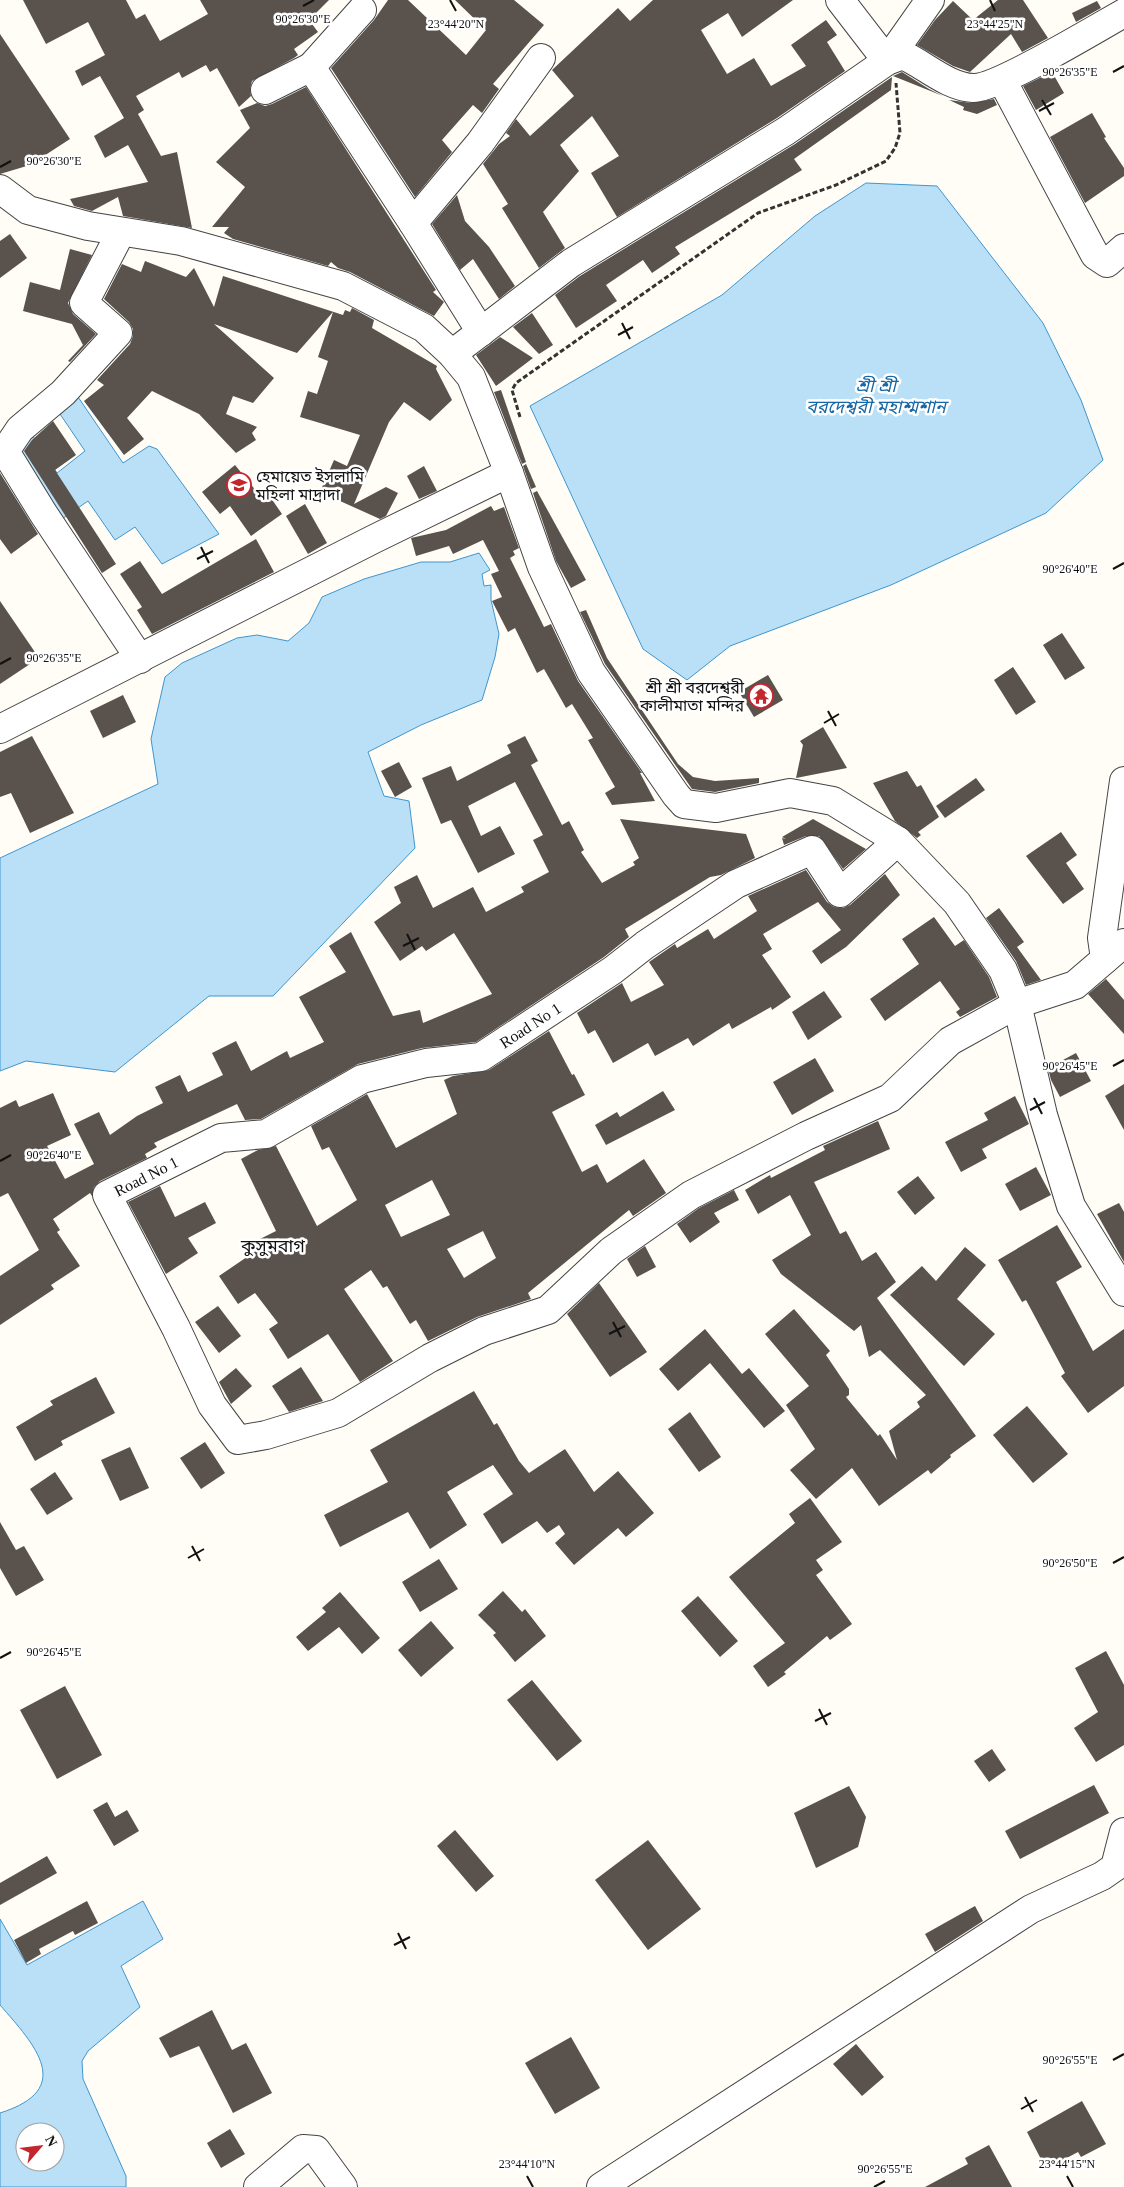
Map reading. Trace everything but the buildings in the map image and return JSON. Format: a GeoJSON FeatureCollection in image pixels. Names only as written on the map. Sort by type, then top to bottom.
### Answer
{"type":"FeatureCollection","features":[{"type":"Feature","properties":{"kind":"street"},"geometry":{"type":"LineString","coordinates":[[840,0],[887,61]]}},
{"type":"Feature","properties":{"kind":"street"},"geometry":{"type":"LineString","coordinates":[[887,61],[930,0]]}},
{"type":"Feature","properties":{"kind":"street"},"geometry":{"type":"LineString","coordinates":[[265,90],[311,67],[362,10]]}},
{"type":"Feature","properties":{"kind":"street"},"geometry":{"type":"LineString","coordinates":[[452,354],[571,263],[786,131],[887,61],[903,55],[955,84],[973,88],[1002,80],[1124,13]]}},
{"type":"Feature","properties":{"kind":"street"},"geometry":{"type":"LineString","coordinates":[[413,223],[480,143],[541,58]]}},
{"type":"Feature","properties":{"kind":"street"},"geometry":{"type":"LineString","coordinates":[[311,67],[413,223],[481,332]]}},
{"type":"Feature","properties":{"kind":"street"},"geometry":{"type":"LineString","coordinates":[[1002,80],[1095,255],[1106,263],[1124,248]]}},
{"type":"Feature","properties":{"kind":"street"},"geometry":{"type":"LineString","coordinates":[[0,189],[28,210],[88,226],[181,241],[343,286],[424,328],[452,354],[471,377],[509,473],[542,567],[590,672],[684,804],[716,808],[790,793],[833,801],[898,841],[957,903],[1003,970],[1018,1004],[1043,1115],[1071,1206],[1124,1292]]}},
{"type":"Feature","properties":{"kind":"street"},"geometry":{"type":"LineString","coordinates":[[121,232],[84,304],[118,333],[63,393],[20,429],[5,451],[43,514],[140,659]]}},
{"type":"Feature","properties":{"kind":"street"},"geometry":{"type":"LineString","coordinates":[[0,729],[374,539],[509,473]]}},
{"type":"Feature","properties":{"kind":"street"},"geometry":{"type":"LineString","coordinates":[[1018,1004],[1074,985],[1114,951],[1102,938],[1124,781]]}},
{"type":"Feature","properties":{"kind":"street","name":"Road No 1"},"geometry":{"type":"LineString","coordinates":[[898,841],[840,893],[812,850],[736,884],[644,945],[613,970],[481,1057],[426,1063],[362,1079],[266,1134],[221,1138],[108,1195],[176,1328],[212,1405],[238,1440],[266,1435],[338,1413],[430,1358],[484,1331],[548,1310],[611,1251],[691,1195],[806,1136],[890,1098],[950,1041],[1018,1004]]}},
{"type":"Feature","properties":{"kind":"street"},"geometry":{"type":"LineString","coordinates":[[600,2187],[1031,1909],[1102,1876],[1115,1867],[1124,1832]]}},
{"type":"Feature","properties":{"kind":"street"},"geometry":{"type":"LineString","coordinates":[[258,2187],[303,2149],[316,2150],[343,2187]]}},
{"type":"Feature","properties":{"kind":"path"},"geometry":{"type":"LineString","coordinates":[[520,417],[512,390],[516,383],[673,274],[708,246],[758,213],[836,185],[886,161],[895,148],[900,133],[895,78],[887,61]]}},
{"type":"Feature","properties":{"kind":"water","name":"শ্রী শ্রী বরদেশ্বরী মহাশ্মশান"},"geometry":{"type":"Polygon","coordinates":[[[866,183],[937,186],[1043,323],[1081,400],[1103,460],[1046,513],[891,585],[730,646],[687,680],[643,649],[530,406],[722,295],[815,216],[866,183]]]}},
{"type":"Feature","properties":{"kind":"water"},"geometry":{"type":"Polygon","coordinates":[[[76,394],[123,463],[149,446],[157,449],[219,534],[162,564],[135,527],[115,540],[88,501],[62,519],[20,454],[32,435],[57,473],[85,451],[58,411],[76,394]]]}},
{"type":"Feature","properties":{"kind":"water"},"geometry":{"type":"Polygon","coordinates":[[[479,553],[490,570],[482,574],[484,586],[491,585],[491,600],[499,634],[495,657],[482,700],[421,725],[368,752],[384,796],[409,801],[415,848],[273,996],[209,996],[115,1072],[26,1061],[0,1071],[0,858],[158,784],[151,739],[165,677],[182,663],[237,638],[257,635],[288,641],[309,623],[322,597],[364,579],[421,562],[450,562],[479,553]]]}},
{"type":"Feature","properties":{"kind":"water"},"geometry":{"type":"Polygon","coordinates":[[[143,1901],[163,1939],[121,1966],[140,2007],[88,2051],[82,2061],[83,2079],[126,2176],[126,2187],[0,2187],[0,2113],[23,2103],[37,2092],[43,2079],[42,2065],[35,2050],[0,2005],[0,1919],[27,1965],[143,1901]]]}},
{"type":"Feature","properties":{"kind":"place","name":"হেমায়েত ইসলামি মহিলা মাদ্রাদা"},"geometry":{"type":"Point","coordinates":[239,485]}},
{"type":"Feature","properties":{"kind":"place","name":"শ্রী শ্রী বরদেশ্বরী কালীমাতা মন্দির"},"geometry":{"type":"Point","coordinates":[761,696]}},
{"type":"Feature","properties":{"kind":"district","name":"কুসুমবাগ"},"geometry":{"type":"Point","coordinates":[273,1246]}}]}
